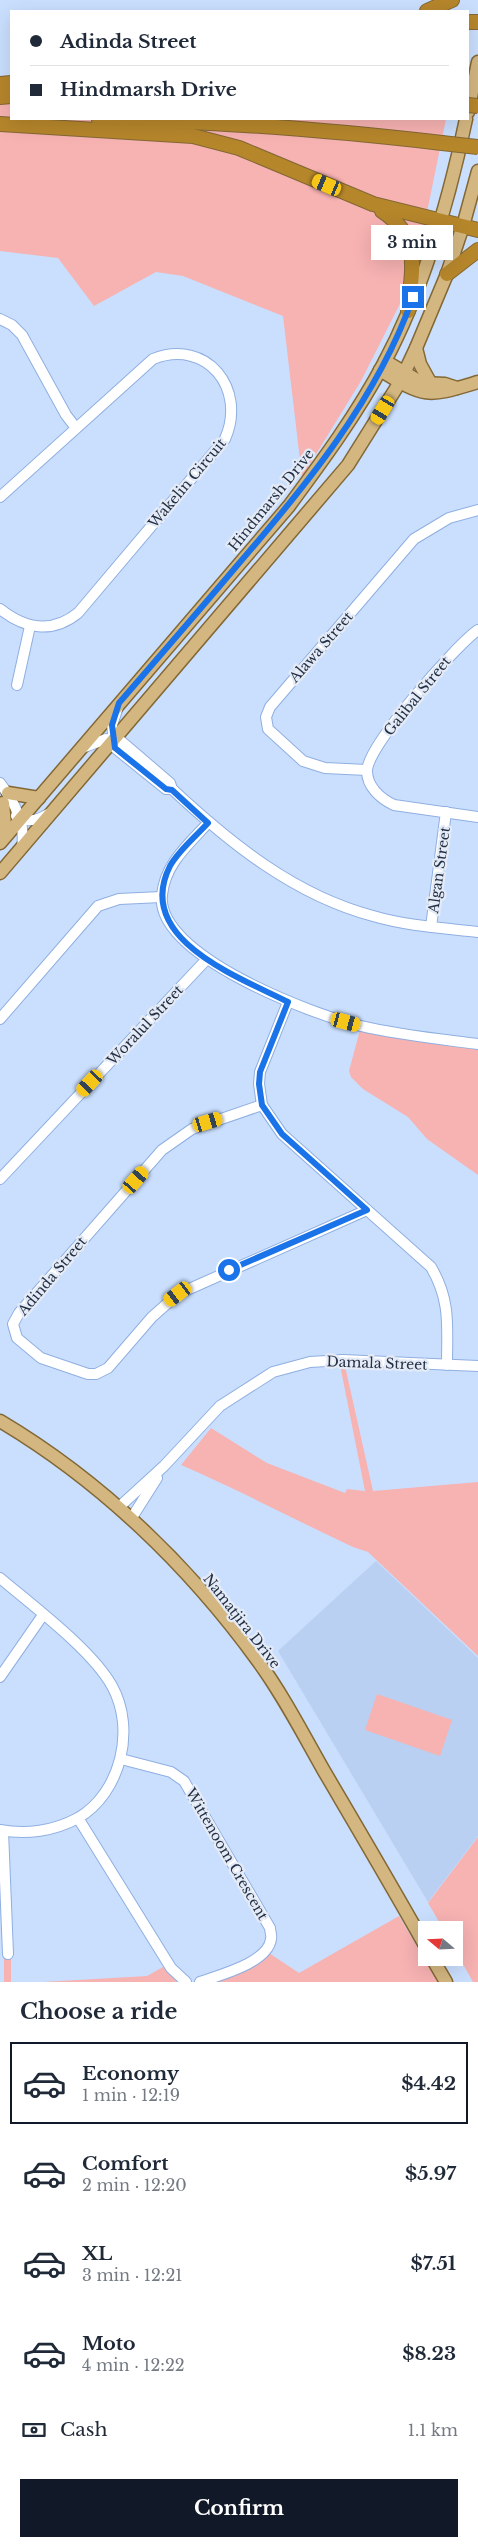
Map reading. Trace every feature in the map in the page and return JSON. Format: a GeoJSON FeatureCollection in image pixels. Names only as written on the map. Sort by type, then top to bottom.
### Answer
{"type":"FeatureCollection","features":[{"type":"Feature","properties":{"kind":"highway"},"geometry":{"type":"LineString","coordinates":[[429,10],[452,0]]}},
{"type":"Feature","properties":{"kind":"highway"},"geometry":{"type":"LineString","coordinates":[[0,120],[158,120],[348,133],[478,147]]}},
{"type":"Feature","properties":{"kind":"highway"},"geometry":{"type":"LineString","coordinates":[[0,124],[192,136],[239,148],[373,204],[478,230]]}},
{"type":"Feature","properties":{"kind":"highway"},"geometry":{"type":"LineString","coordinates":[[373,204],[399,223],[409,237],[412,267],[408,311]]}},
{"type":"Feature","properties":{"kind":"highway"},"geometry":{"type":"LineString","coordinates":[[447,274],[478,250]]}},
{"type":"Feature","properties":{"kind":"main road"},"geometry":{"type":"LineString","coordinates":[[469,107],[478,62]]}},
{"type":"Feature","properties":{"kind":"main road","name":"Hindmarsh Drive"},"geometry":{"type":"LineString","coordinates":[[3,840],[289,506],[329,452],[383,365],[408,311],[440,221],[466,120]]}},
{"type":"Feature","properties":{"kind":"main road"},"geometry":{"type":"LineString","coordinates":[[0,874],[348,465],[402,378],[416,348],[447,274],[478,171]]}},
{"type":"Feature","properties":{"kind":"main road"},"geometry":{"type":"LineString","coordinates":[[416,348],[420,364],[431,384]]}},
{"type":"Feature","properties":{"kind":"main road"},"geometry":{"type":"LineString","coordinates":[[383,365],[402,378],[410,389],[434,394],[446,393],[478,382]]}},
{"type":"Feature","properties":{"kind":"main road"},"geometry":{"type":"LineString","coordinates":[[402,378],[422,383],[445,384],[457,388]]}},
{"type":"Feature","properties":{"kind":"main road"},"geometry":{"type":"LineString","coordinates":[[3,840],[3,795],[39,798]]}},
{"type":"Feature","properties":{"kind":"main road","name":"Namatjira Drive"},"geometry":{"type":"LineString","coordinates":[[3,1425],[131,1519],[192,1580],[259,1662],[418,1933]]}},
{"type":"Feature","properties":{"kind":"main road"},"geometry":{"type":"LineString","coordinates":[[437,1966],[446,1982]]}},
{"type":"Feature","properties":{"kind":"street"},"geometry":{"type":"LineString","coordinates":[[0,319],[12,325],[22,335],[66,415],[76,428]]}},
{"type":"Feature","properties":{"kind":"street","name":"Wakelin Circuit"},"geometry":{"type":"LineString","coordinates":[[0,497],[146,363],[157,357],[172,354],[196,358],[212,367],[224,381],[232,404],[231,423],[225,439],[88,604],[72,618],[58,625],[43,628],[18,622],[0,609]]}},
{"type":"Feature","properties":{"kind":"street","name":"Alawa Street"},"geometry":{"type":"LineString","coordinates":[[367,770],[325,768],[310,765],[271,733],[267,725],[267,712],[414,539],[449,518],[478,510]]}},
{"type":"Feature","properties":{"kind":"street"},"geometry":{"type":"LineString","coordinates":[[17,684],[30,626]]}},
{"type":"Feature","properties":{"kind":"street","name":"Galibal Street"},"geometry":{"type":"LineString","coordinates":[[367,770],[376,746],[457,647],[478,630]]}},
{"type":"Feature","properties":{"kind":"street"},"geometry":{"type":"LineString","coordinates":[[119,703],[112,725],[115,748],[158,778],[166,789],[172,790],[208,823],[283,878],[348,909],[374,917],[431,927],[478,932]]}},
{"type":"Feature","properties":{"kind":"street"},"geometry":{"type":"LineString","coordinates":[[82,748],[106,739],[113,740]]}},
{"type":"Feature","properties":{"kind":"street"},"geometry":{"type":"LineString","coordinates":[[367,770],[373,788],[384,800],[394,805],[478,817]]}},
{"type":"Feature","properties":{"kind":"street"},"geometry":{"type":"LineString","coordinates":[[3,795],[20,819],[24,836],[22,847]]}},
{"type":"Feature","properties":{"kind":"street","name":"Algan Street"},"geometry":{"type":"LineString","coordinates":[[431,927],[446,812]]}},
{"type":"Feature","properties":{"kind":"street"},"geometry":{"type":"LineString","coordinates":[[20,819],[29,822],[41,819],[51,813]]}},
{"type":"Feature","properties":{"kind":"street"},"geometry":{"type":"LineString","coordinates":[[208,823],[171,864],[165,878],[161,897],[166,917],[179,938],[207,959],[288,1002],[361,1026],[478,1044]]}},
{"type":"Feature","properties":{"kind":"street"},"geometry":{"type":"LineString","coordinates":[[0,1019],[91,911],[98,906],[119,899],[161,897]]}},
{"type":"Feature","properties":{"kind":"street","name":"Woralul Street"},"geometry":{"type":"LineString","coordinates":[[0,1179],[207,959]]}},
{"type":"Feature","properties":{"kind":"street"},"geometry":{"type":"LineString","coordinates":[[288,1002],[260,1072],[259,1084],[262,1105],[282,1134],[431,1267],[442,1287],[447,1316],[447,1365]]}},
{"type":"Feature","properties":{"kind":"street","name":"Adinda Street"},"geometry":{"type":"LineString","coordinates":[[262,1105],[192,1129],[162,1150],[19,1313],[13,1324],[17,1338],[41,1358],[88,1374],[102,1372],[108,1368],[152,1317],[178,1294],[367,1210]]}},
{"type":"Feature","properties":{"kind":"street","name":"Damala Street"},"geometry":{"type":"LineString","coordinates":[[118,1508],[164,1466],[220,1406],[235,1394],[273,1372],[291,1366],[343,1360],[478,1366]]}},
{"type":"Feature","properties":{"kind":"street","name":"Damala Street"},"geometry":{"type":"LineString","coordinates":[[131,1519],[164,1466]]}},
{"type":"Feature","properties":{"kind":"street"},"geometry":{"type":"LineString","coordinates":[[0,1578],[96,1664],[112,1685],[123,1720],[121,1759],[105,1791],[78,1818],[40,1831],[1,1830],[8,1954]]}},
{"type":"Feature","properties":{"kind":"street"},"geometry":{"type":"LineString","coordinates":[[0,1677],[43,1615]]}},
{"type":"Feature","properties":{"kind":"street","name":"Wittenoom Crescent"},"geometry":{"type":"LineString","coordinates":[[121,1759],[171,1772],[184,1782],[270,1928],[271,1940],[266,1951],[254,1961],[200,1982]]}},
{"type":"Feature","properties":{"kind":"street"},"geometry":{"type":"LineString","coordinates":[[78,1818],[171,1968],[186,1982]]}},
{"type":"Feature","properties":{"kind":"shaded area"},"geometry":{"type":"Polygon","coordinates":[[[10,85],[10,120],[446,120],[414,276],[361,381],[302,477],[283,316],[183,276],[156,272],[94,306],[58,258],[0,251],[0,86],[10,85]]]}},
{"type":"Feature","properties":{"kind":"shaded area"},"geometry":{"type":"Polygon","coordinates":[[[361,1026],[478,1044],[478,1175],[427,1139],[408,1117],[363,1089],[351,1077],[349,1071],[361,1026]]]}},
{"type":"Feature","properties":{"kind":"shaded area"},"geometry":{"type":"Polygon","coordinates":[[[340,1365],[345,1366],[373,1491],[478,1482],[478,1656],[368,1552],[353,1547],[181,1465],[211,1428],[267,1463],[345,1493],[347,1489],[365,1491],[340,1365]]]}},
{"type":"Feature","properties":{"kind":"shaded area"},"geometry":{"type":"Polygon","coordinates":[[[376,1561],[478,1658],[478,1836],[428,1902],[278,1651],[376,1561]]]}},
{"type":"Feature","properties":{"kind":"shaded area"},"geometry":{"type":"Polygon","coordinates":[[[377,1694],[452,1720],[440,1756],[365,1730],[377,1694]]]}},
{"type":"Feature","properties":{"kind":"shaded area"},"geometry":{"type":"Polygon","coordinates":[[[478,1837],[478,1982],[473,1982],[463,1964],[463,1921],[439,1921],[428,1903],[478,1837]]]}},
{"type":"Feature","properties":{"kind":"shaded area"},"geometry":{"type":"Polygon","coordinates":[[[399,1916],[418,1948],[418,1966],[429,1966],[438,1982],[212,1982],[261,1962],[269,1953],[299,1973],[399,1916]]]}},
{"type":"Feature","properties":{"kind":"shaded area"},"geometry":{"type":"Polygon","coordinates":[[[11,1955],[11,1982],[4,1982],[4,1957],[11,1955]]]}},
{"type":"Feature","properties":{"kind":"shaded area"},"geometry":{"type":"Polygon","coordinates":[[[163,1967],[177,1982],[43,1982],[147,1976],[163,1967]]]}},
{"type":"Feature","properties":{"kind":"route"},"geometry":{"type":"LineString","coordinates":[[229,1270],[367,1210],[282,1134],[266,1114],[260,1094],[260,1072],[288,1002],[207,959],[179,938],[172,928],[166,917],[161,897],[165,878],[171,864],[208,823],[172,790],[166,789],[115,748],[112,725],[119,703],[289,506],[329,452],[385,361],[413,297]]}}]}
